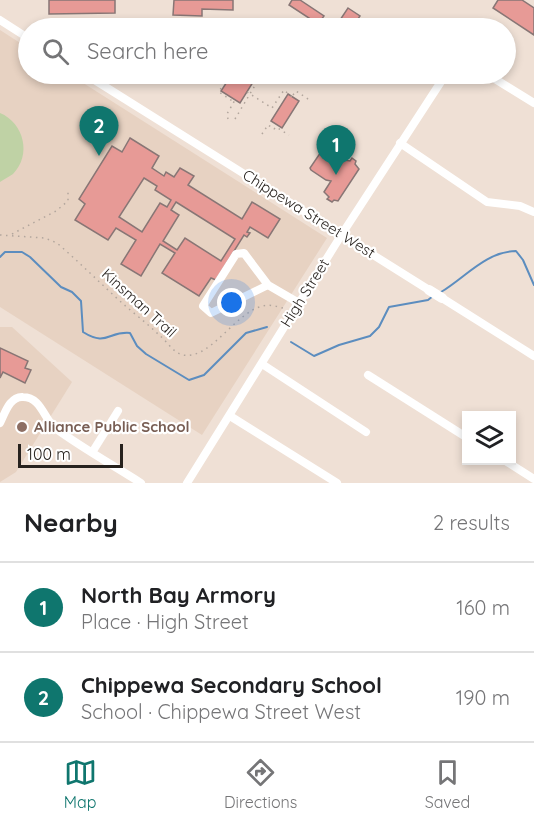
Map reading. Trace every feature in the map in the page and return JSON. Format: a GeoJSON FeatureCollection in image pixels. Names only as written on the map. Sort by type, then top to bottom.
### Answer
{"type":"FeatureCollection","features":[{"type":"Feature","properties":{"kind":"main road","name":"Chippewa Street West"},"geometry":{"type":"LineString","coordinates":[[429,290],[442,298]]}},
{"type":"Feature","properties":{"kind":"street"},"geometry":{"type":"LineString","coordinates":[[0,20],[18,32]]}},
{"type":"Feature","properties":{"kind":"street","name":"Chippewa Street West"},"geometry":{"type":"LineString","coordinates":[[101,84],[429,290]]}},
{"type":"Feature","properties":{"kind":"street","name":"High Street"},"geometry":{"type":"LineString","coordinates":[[187,483],[342,234],[439,84]]}},
{"type":"Feature","properties":{"kind":"street"},"geometry":{"type":"LineString","coordinates":[[503,84],[534,103]]}},
{"type":"Feature","properties":{"kind":"street"},"geometry":{"type":"LineString","coordinates":[[400,143],[487,201],[519,206],[534,212]]}},
{"type":"Feature","properties":{"kind":"street"},"geometry":{"type":"LineString","coordinates":[[268,285],[211,313],[204,306],[236,254],[244,253],[268,285],[299,303]]}},
{"type":"Feature","properties":{"kind":"street","name":"Chippewa Street West"},"geometry":{"type":"LineString","coordinates":[[442,298],[534,356]]}},
{"type":"Feature","properties":{"kind":"street"},"geometry":{"type":"LineString","coordinates":[[262,364],[366,432]]}},
{"type":"Feature","properties":{"kind":"street"},"geometry":{"type":"LineString","coordinates":[[368,375],[462,434]]}},
{"type":"Feature","properties":{"kind":"street"},"geometry":{"type":"LineString","coordinates":[[0,423],[8,406],[22,396],[37,403],[54,427],[141,483]]}},
{"type":"Feature","properties":{"kind":"street"},"geometry":{"type":"LineString","coordinates":[[93,451],[118,411]]}},
{"type":"Feature","properties":{"kind":"street"},"geometry":{"type":"LineString","coordinates":[[230,416],[337,483]]}},
{"type":"Feature","properties":{"kind":"street"},"geometry":{"type":"LineString","coordinates":[[512,465],[534,479]]}},
{"type":"Feature","properties":{"kind":"path"},"geometry":{"type":"LineString","coordinates":[[235,119],[256,84]]}},
{"type":"Feature","properties":{"kind":"path"},"geometry":{"type":"LineString","coordinates":[[221,88],[219,92],[235,101],[227,114],[228,119]]}},
{"type":"Feature","properties":{"kind":"path"},"geometry":{"type":"LineString","coordinates":[[249,93],[272,108],[284,90],[292,96],[296,91],[311,101]]}},
{"type":"Feature","properties":{"kind":"path"},"geometry":{"type":"LineString","coordinates":[[262,134],[268,124],[289,135]]}},
{"type":"Feature","properties":{"kind":"path"},"geometry":{"type":"LineString","coordinates":[[11,235],[56,211],[68,201],[68,192]]}},
{"type":"Feature","properties":{"kind":"path","name":"Kinsman Trail"},"geometry":{"type":"LineString","coordinates":[[0,235],[45,238],[57,243],[159,334],[177,353],[184,356],[195,354],[213,344],[229,327],[252,310],[273,306],[293,313]]}},
{"type":"Feature","properties":{"kind":"shaded area"},"geometry":{"type":"Polygon","coordinates":[[[0,30],[18,42],[18,84],[85,84],[327,238],[202,435],[0,307],[0,30]]]}},
{"type":"Feature","properties":{"kind":"shaded area","name":"Alliance Public School"},"geometry":{"type":"Polygon","coordinates":[[[0,327],[12,327],[72,382],[16,472],[0,482],[0,327]]]}},
{"type":"Feature","properties":{"kind":"green space"},"geometry":{"type":"Polygon","coordinates":[[[0,113],[15,124],[23,140],[24,149],[19,166],[13,174],[0,182],[0,113]]]}},
{"type":"Feature","properties":{"kind":"building"},"geometry":{"type":"Polygon","coordinates":[[[49,0],[115,0],[115,13],[49,14],[49,0]]]}},
{"type":"Feature","properties":{"kind":"building"},"geometry":{"type":"Polygon","coordinates":[[[174,0],[233,0],[233,10],[202,9],[202,16],[173,15],[174,0]]]}},
{"type":"Feature","properties":{"kind":"building"},"geometry":{"type":"Polygon","coordinates":[[[292,0],[300,0],[324,16],[309,18],[289,5],[292,0]]]}},
{"type":"Feature","properties":{"kind":"building"},"geometry":{"type":"Polygon","coordinates":[[[498,0],[522,0],[534,8],[534,35],[516,23],[516,18],[508,18],[493,8],[498,0]]]}},
{"type":"Feature","properties":{"kind":"building"},"geometry":{"type":"Polygon","coordinates":[[[348,8],[360,16],[359,18],[341,18],[348,8]]]}},
{"type":"Feature","properties":{"kind":"building"},"geometry":{"type":"Polygon","coordinates":[[[226,84],[252,84],[240,103],[221,91],[226,84]]]}},
{"type":"Feature","properties":{"kind":"building"},"geometry":{"type":"Polygon","coordinates":[[[288,94],[299,101],[282,128],[271,121],[288,94]]]}},
{"type":"Feature","properties":{"kind":"building"},"geometry":{"type":"Polygon","coordinates":[[[130,138],[159,156],[152,168],[164,176],[166,172],[174,177],[180,168],[194,176],[188,185],[242,219],[252,202],[280,219],[268,238],[250,227],[247,232],[250,233],[247,237],[244,235],[216,280],[211,278],[199,296],[162,273],[175,253],[160,244],[141,276],[121,264],[136,240],[116,228],[108,240],[75,220],[85,204],[79,199],[112,146],[122,152],[130,138]],[[144,178],[119,217],[142,232],[160,203],[167,207],[171,200],[155,190],[157,186],[144,178]],[[176,202],[171,210],[179,215],[163,241],[177,250],[185,238],[221,261],[235,239],[176,202]]]}},
{"type":"Feature","properties":{"kind":"building"},"geometry":{"type":"Polygon","coordinates":[[[325,146],[342,155],[345,160],[350,161],[352,158],[359,169],[338,201],[332,202],[327,199],[329,197],[324,192],[331,181],[310,168],[325,146]]]}},
{"type":"Feature","properties":{"kind":"building"},"geometry":{"type":"Polygon","coordinates":[[[0,348],[28,361],[25,368],[31,370],[25,383],[3,372],[0,378],[0,348]]]}},
{"type":"Feature","properties":{"kind":"waterway"},"geometry":{"type":"LineString","coordinates":[[441,292],[485,260],[505,252],[516,251],[523,260],[534,285]]}},
{"type":"Feature","properties":{"kind":"waterway"},"geometry":{"type":"LineString","coordinates":[[0,257],[5,252],[22,252],[61,287],[72,292],[81,301],[83,332],[97,338],[130,333],[137,346],[146,354],[189,380],[204,375],[246,333],[267,327]]}},
{"type":"Feature","properties":{"kind":"waterway"},"geometry":{"type":"LineString","coordinates":[[291,342],[314,356],[339,345],[370,336],[379,327],[389,307],[428,300],[433,296]]}},
{"type":"Feature","properties":{"kind":"place","name":"Chippewa Secondary School"},"geometry":{"type":"Point","coordinates":[99,156]}},
{"type":"Feature","properties":{"kind":"place","name":"North Bay Armory"},"geometry":{"type":"Point","coordinates":[336,175]}},
{"type":"Feature","properties":{"kind":"place","name":"Alliance Public School"},"geometry":{"type":"Point","coordinates":[22,427]}}]}
